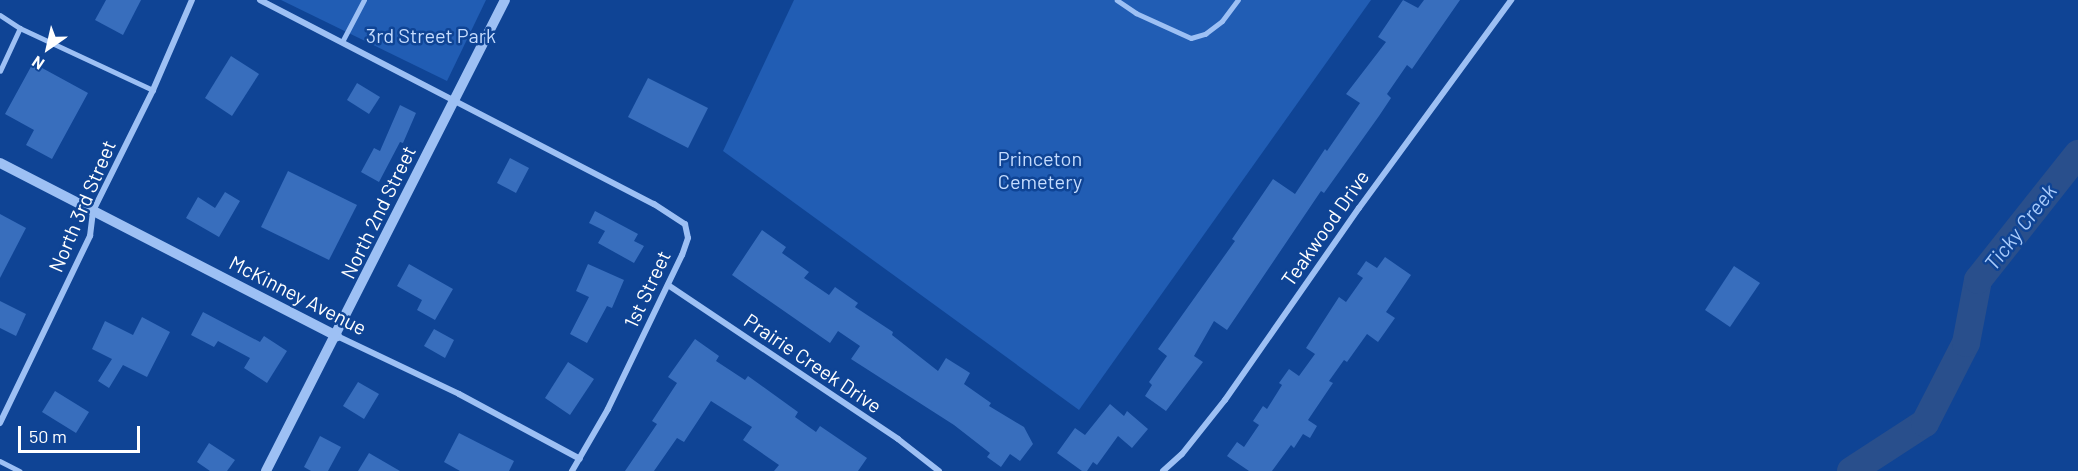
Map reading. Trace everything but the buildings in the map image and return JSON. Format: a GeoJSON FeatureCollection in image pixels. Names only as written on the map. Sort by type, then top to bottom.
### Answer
{"type":"FeatureCollection","features":[{"type":"Feature","properties":{"kind":"street","name":"North 3rd Street"},"geometry":{"type":"LineString","coordinates":[[0,423],[90,236],[93,211],[153,90],[192,0]]}},
{"type":"Feature","properties":{"kind":"street","name":"1st Street"},"geometry":{"type":"LineString","coordinates":[[260,0],[654,204],[685,224],[688,238],[668,285],[608,409],[572,471]]}},
{"type":"Feature","properties":{"kind":"street","name":"North 2nd Street"},"geometry":{"type":"LineString","coordinates":[[266,471],[337,336],[505,0]]}},
{"type":"Feature","properties":{"kind":"street","name":"Teakwood Drive"},"geometry":{"type":"LineString","coordinates":[[1163,471],[1182,454],[1225,400],[1366,199],[1511,0]]}},
{"type":"Feature","properties":{"kind":"street","name":"McKinney Avenue"},"geometry":{"type":"LineString","coordinates":[[0,163],[337,336],[459,394],[580,459]]}},
{"type":"Feature","properties":{"kind":"street","name":"Prairie Creek Drive"},"geometry":{"type":"LineString","coordinates":[[668,285],[898,439],[939,471]]}},
{"type":"Feature","properties":{"kind":"lane"},"geometry":{"type":"LineString","coordinates":[[342,42],[364,0]]}},
{"type":"Feature","properties":{"kind":"lane"},"geometry":{"type":"LineString","coordinates":[[1117,0],[1145,17],[1191,38],[1205,33],[1222,21],[1238,0]]}},
{"type":"Feature","properties":{"kind":"lane"},"geometry":{"type":"LineString","coordinates":[[0,15],[20,28],[153,90]]}},
{"type":"Feature","properties":{"kind":"lane"},"geometry":{"type":"LineString","coordinates":[[0,70],[20,28]]}},
{"type":"Feature","properties":{"kind":"lane"},"geometry":{"type":"LineString","coordinates":[[0,461],[20,471]]}},
{"type":"Feature","properties":{"kind":"green space","name":"3rd Street Park"},"geometry":{"type":"Polygon","coordinates":[[[281,0],[486,0],[447,81],[281,0]]]}},
{"type":"Feature","properties":{"kind":"green space","name":"Princeton Cemetery"},"geometry":{"type":"Polygon","coordinates":[[[794,0],[1371,0],[1079,410],[723,151],[794,0]]]}},
{"type":"Feature","properties":{"kind":"waterway","name":"Ticky Creek"},"geometry":{"type":"LineString","coordinates":[[1851,471],[1925,423],[1966,343],[1978,280],[2078,154]]}}]}
